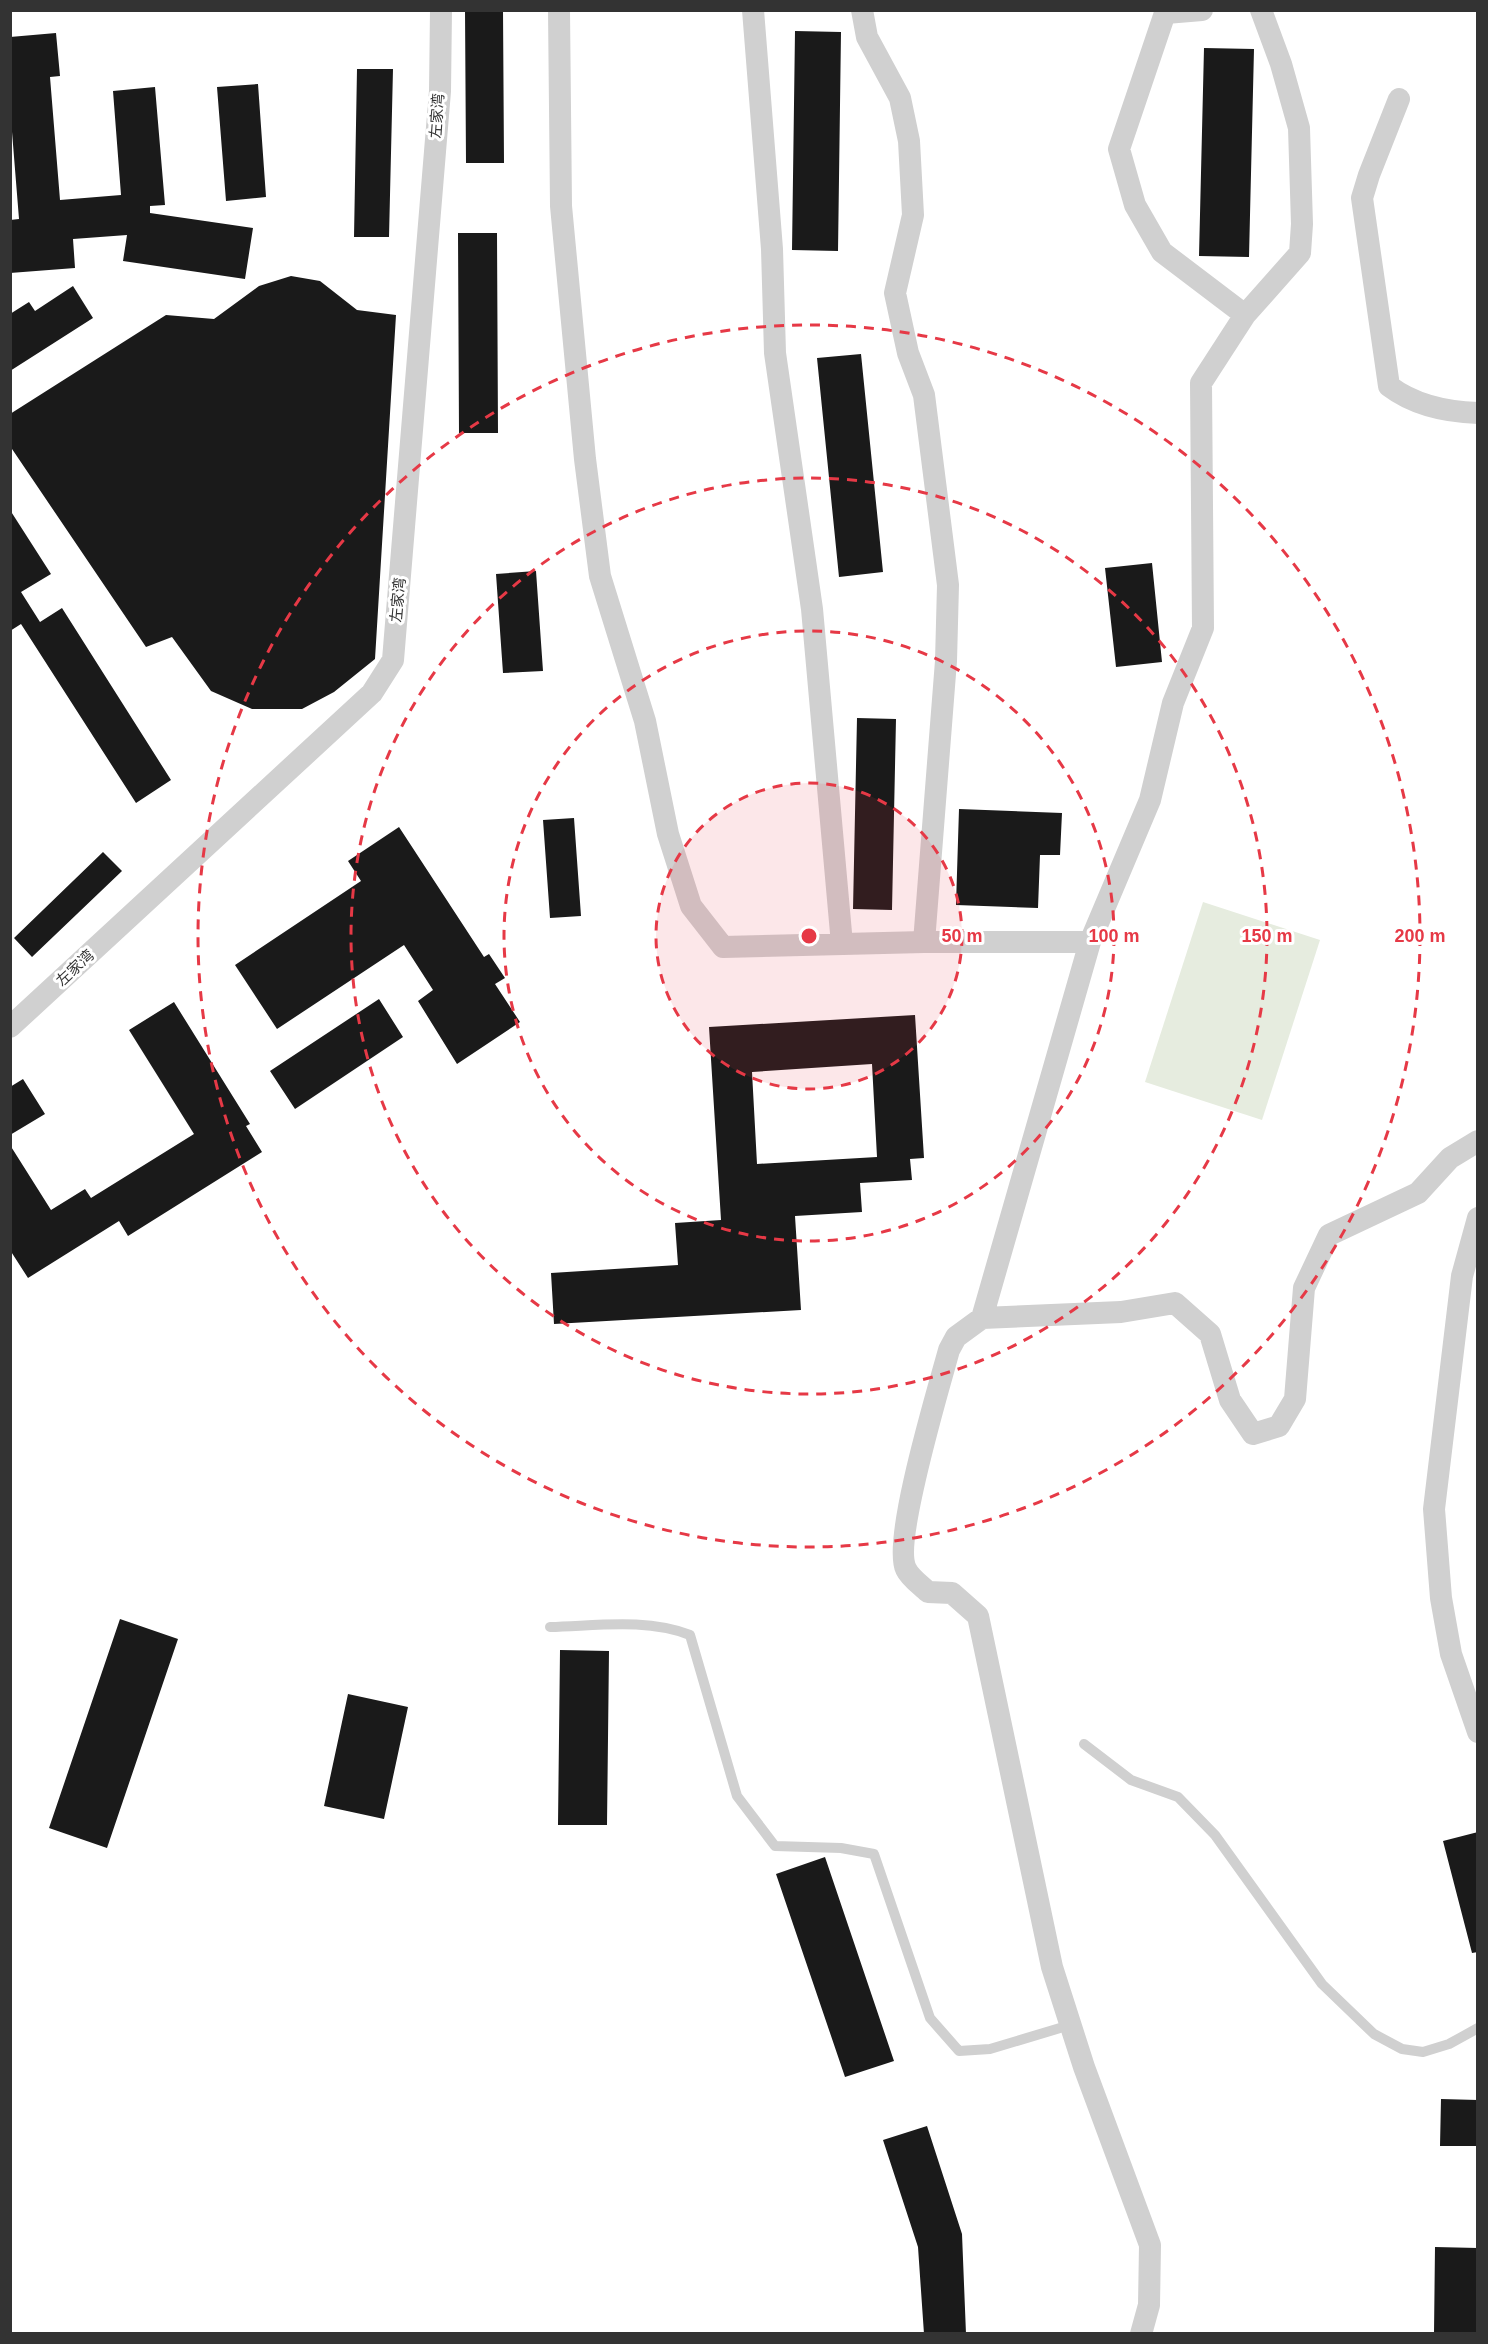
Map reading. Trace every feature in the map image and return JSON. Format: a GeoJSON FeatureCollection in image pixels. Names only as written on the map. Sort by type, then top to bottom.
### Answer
{"type":"FeatureCollection","features":[{"type":"Feature","properties":{"kind":"street","name":"左家湾"},"geometry":{"type":"LineString","coordinates":[[10,1027],[372,693],[393,660],[440,91],[441,10]]}},
{"type":"Feature","properties":{"kind":"street"},"geometry":{"type":"LineString","coordinates":[[559,10],[561,206],[585,459],[600,576],[645,721],[668,834],[691,906],[723,947],[924,942],[1090,942]]}},
{"type":"Feature","properties":{"kind":"street"},"geometry":{"type":"LineString","coordinates":[[753,10],[772,249],[775,353],[812,609],[842,944]]}},
{"type":"Feature","properties":{"kind":"street"},"geometry":{"type":"LineString","coordinates":[[862,10],[867,37],[900,98],[909,141],[913,215],[895,293],[908,353],[924,395],[948,585],[946,660],[924,942]]}},
{"type":"Feature","properties":{"kind":"street"},"geometry":{"type":"LineString","coordinates":[[1202,10],[1166,12],[1119,149],[1135,205],[1162,252],[1245,315]]}},
{"type":"Feature","properties":{"kind":"street"},"geometry":{"type":"LineString","coordinates":[[982,1318],[1090,942],[1150,800],[1173,703],[1203,628],[1201,383],[1245,315],[1300,253],[1302,224],[1299,128],[1281,64],[1261,10]]}},
{"type":"Feature","properties":{"kind":"street"},"geometry":{"type":"LineString","coordinates":[[1400,99],[1362,198],[1389,387],[1401,395],[1453,412],[1478,414]]}},
{"type":"Feature","properties":{"kind":"street"},"geometry":{"type":"LineString","coordinates":[[1141,2334],[1149,2305],[1150,2245],[1070,2025],[1052,1967],[978,1616],[952,1593],[928,1592],[906,1569],[904,1560],[902,1542],[922,1450],[949,1350],[956,1337],[982,1318],[1121,1312],[1175,1303],[1210,1334],[1230,1400],[1253,1434],[1279,1426],[1295,1398],[1304,1288],[1329,1235],[1418,1193],[1450,1158],[1478,1141]]}},
{"type":"Feature","properties":{"kind":"street"},"geometry":{"type":"LineString","coordinates":[[1478,1218],[1462,1276],[1434,1509],[1442,1598],[1451,1654],[1478,1732]]}},
{"type":"Feature","properties":{"kind":"lane"},"geometry":{"type":"LineString","coordinates":[[550,1627],[640,1625],[672,1628],[690,1635],[736,1796],[775,1846],[841,1848],[874,1854],[930,2018],[959,2051],[990,2049],[1070,2025]]}},
{"type":"Feature","properties":{"kind":"lane"},"geometry":{"type":"LineString","coordinates":[[1084,1744],[1131,1780],[1178,1797],[1215,1835],[1323,1984],[1374,2034],[1402,2049],[1423,2052],[1449,2044],[1478,2028]]}},
{"type":"Feature","properties":{"kind":"shaded area"},"geometry":{"type":"Polygon","coordinates":[[[1203,902],[1320,940],[1262,1120],[1145,1082],[1203,902]]]}},
{"type":"Feature","properties":{"kind":"building"},"geometry":{"type":"Polygon","coordinates":[[[465,10],[503,10],[504,163],[466,163],[465,10]]]}},
{"type":"Feature","properties":{"kind":"building"},"geometry":{"type":"Polygon","coordinates":[[[795,31],[841,32],[838,251],[792,250],[795,31]]]}},
{"type":"Feature","properties":{"kind":"building"},"geometry":{"type":"Polygon","coordinates":[[[56,33],[60,76],[50,77],[60,200],[121,195],[113,91],[155,87],[165,205],[150,206],[150,213],[253,228],[245,279],[123,261],[127,235],[73,239],[75,268],[10,273],[10,220],[19,219],[10,107],[10,37],[56,33]]]}},
{"type":"Feature","properties":{"kind":"building"},"geometry":{"type":"Polygon","coordinates":[[[1204,48],[1254,49],[1249,257],[1199,256],[1204,48]]]}},
{"type":"Feature","properties":{"kind":"building"},"geometry":{"type":"Polygon","coordinates":[[[357,69],[393,69],[389,237],[354,237],[357,69]]]}},
{"type":"Feature","properties":{"kind":"building"},"geometry":{"type":"Polygon","coordinates":[[[258,84],[266,197],[226,201],[217,87],[258,84]]]}},
{"type":"Feature","properties":{"kind":"building"},"geometry":{"type":"Polygon","coordinates":[[[458,233],[497,233],[498,433],[459,433],[458,233]]]}},
{"type":"Feature","properties":{"kind":"building"},"geometry":{"type":"Polygon","coordinates":[[[291,276],[320,281],[357,310],[396,315],[375,659],[334,692],[302,709],[252,709],[211,691],[172,637],[146,647],[10,446],[10,414],[166,315],[214,319],[259,286],[291,276]]]}},
{"type":"Feature","properties":{"kind":"building"},"geometry":{"type":"Polygon","coordinates":[[[73,286],[93,318],[10,371],[10,314],[29,302],[35,311],[73,286]]]}},
{"type":"Feature","properties":{"kind":"building"},"geometry":{"type":"Polygon","coordinates":[[[861,354],[883,572],[839,577],[817,358],[861,354]]]}},
{"type":"Feature","properties":{"kind":"building"},"geometry":{"type":"Polygon","coordinates":[[[10,510],[51,574],[21,592],[40,622],[62,608],[171,780],[136,803],[21,624],[10,631],[10,510]]]}},
{"type":"Feature","properties":{"kind":"building"},"geometry":{"type":"Polygon","coordinates":[[[1152,563],[1162,662],[1116,667],[1105,568],[1152,563]]]}},
{"type":"Feature","properties":{"kind":"building"},"geometry":{"type":"Polygon","coordinates":[[[536,571],[543,671],[503,673],[496,574],[536,571]]]}},
{"type":"Feature","properties":{"kind":"building"},"geometry":{"type":"Polygon","coordinates":[[[857,718],[896,719],[892,910],[853,909],[857,718]]]}},
{"type":"Feature","properties":{"kind":"building"},"geometry":{"type":"Polygon","coordinates":[[[959,809],[1062,813],[1060,855],[1040,855],[1038,908],[956,905],[959,809]]]}},
{"type":"Feature","properties":{"kind":"building"},"geometry":{"type":"Polygon","coordinates":[[[574,818],[581,916],[550,918],[543,820],[574,818]]]}},
{"type":"Feature","properties":{"kind":"building"},"geometry":{"type":"Polygon","coordinates":[[[399,827],[484,957],[489,954],[505,978],[495,984],[520,1022],[457,1064],[418,1001],[433,990],[404,945],[277,1029],[235,965],[361,881],[348,861],[399,827]]]}},
{"type":"Feature","properties":{"kind":"building"},"geometry":{"type":"Polygon","coordinates":[[[103,852],[122,871],[32,957],[14,938],[103,852]]]}},
{"type":"Feature","properties":{"kind":"building"},"geometry":{"type":"Polygon","coordinates":[[[379,999],[403,1037],[295,1109],[270,1071],[379,999]]]}},
{"type":"Feature","properties":{"kind":"building"},"geometry":{"type":"Polygon","coordinates":[[[174,1002],[250,1124],[246,1126],[262,1152],[128,1236],[119,1221],[28,1278],[10,1250],[10,1145],[51,1210],[85,1189],[91,1198],[194,1134],[129,1030],[174,1002]]]}},
{"type":"Feature","properties":{"kind":"building"},"geometry":{"type":"Polygon","coordinates":[[[915,1015],[924,1158],[910,1159],[912,1180],[860,1183],[862,1212],[795,1216],[801,1310],[554,1324],[551,1273],[678,1265],[675,1223],[721,1220],[709,1027],[915,1015]],[[872,1064],[752,1072],[757,1164],[877,1157],[872,1064]]]}},
{"type":"Feature","properties":{"kind":"building"},"geometry":{"type":"Polygon","coordinates":[[[23,1079],[45,1114],[10,1135],[10,1087],[23,1079]]]}},
{"type":"Feature","properties":{"kind":"building"},"geometry":{"type":"Polygon","coordinates":[[[120,1619],[178,1639],[107,1848],[49,1828],[120,1619]]]}},
{"type":"Feature","properties":{"kind":"building"},"geometry":{"type":"Polygon","coordinates":[[[560,1650],[609,1651],[607,1825],[558,1825],[560,1650]]]}},
{"type":"Feature","properties":{"kind":"building"},"geometry":{"type":"Polygon","coordinates":[[[348,1694],[408,1707],[384,1819],[324,1806],[348,1694]]]}},
{"type":"Feature","properties":{"kind":"building"},"geometry":{"type":"Polygon","coordinates":[[[1478,1832],[1478,1952],[1472,1953],[1443,1841],[1478,1832]]]}},
{"type":"Feature","properties":{"kind":"building"},"geometry":{"type":"Polygon","coordinates":[[[825,1857],[894,2061],[845,2077],[776,1874],[825,1857]]]}},
{"type":"Feature","properties":{"kind":"building"},"geometry":{"type":"Polygon","coordinates":[[[1441,2099],[1478,2100],[1478,2146],[1440,2146],[1441,2099]]]}},
{"type":"Feature","properties":{"kind":"building"},"geometry":{"type":"Polygon","coordinates":[[[927,2126],[962,2234],[966,2334],[924,2334],[918,2247],[883,2140],[927,2126]]]}},
{"type":"Feature","properties":{"kind":"building"},"geometry":{"type":"Polygon","coordinates":[[[1435,2247],[1478,2248],[1478,2334],[1434,2334],[1435,2247]]]}}]}
